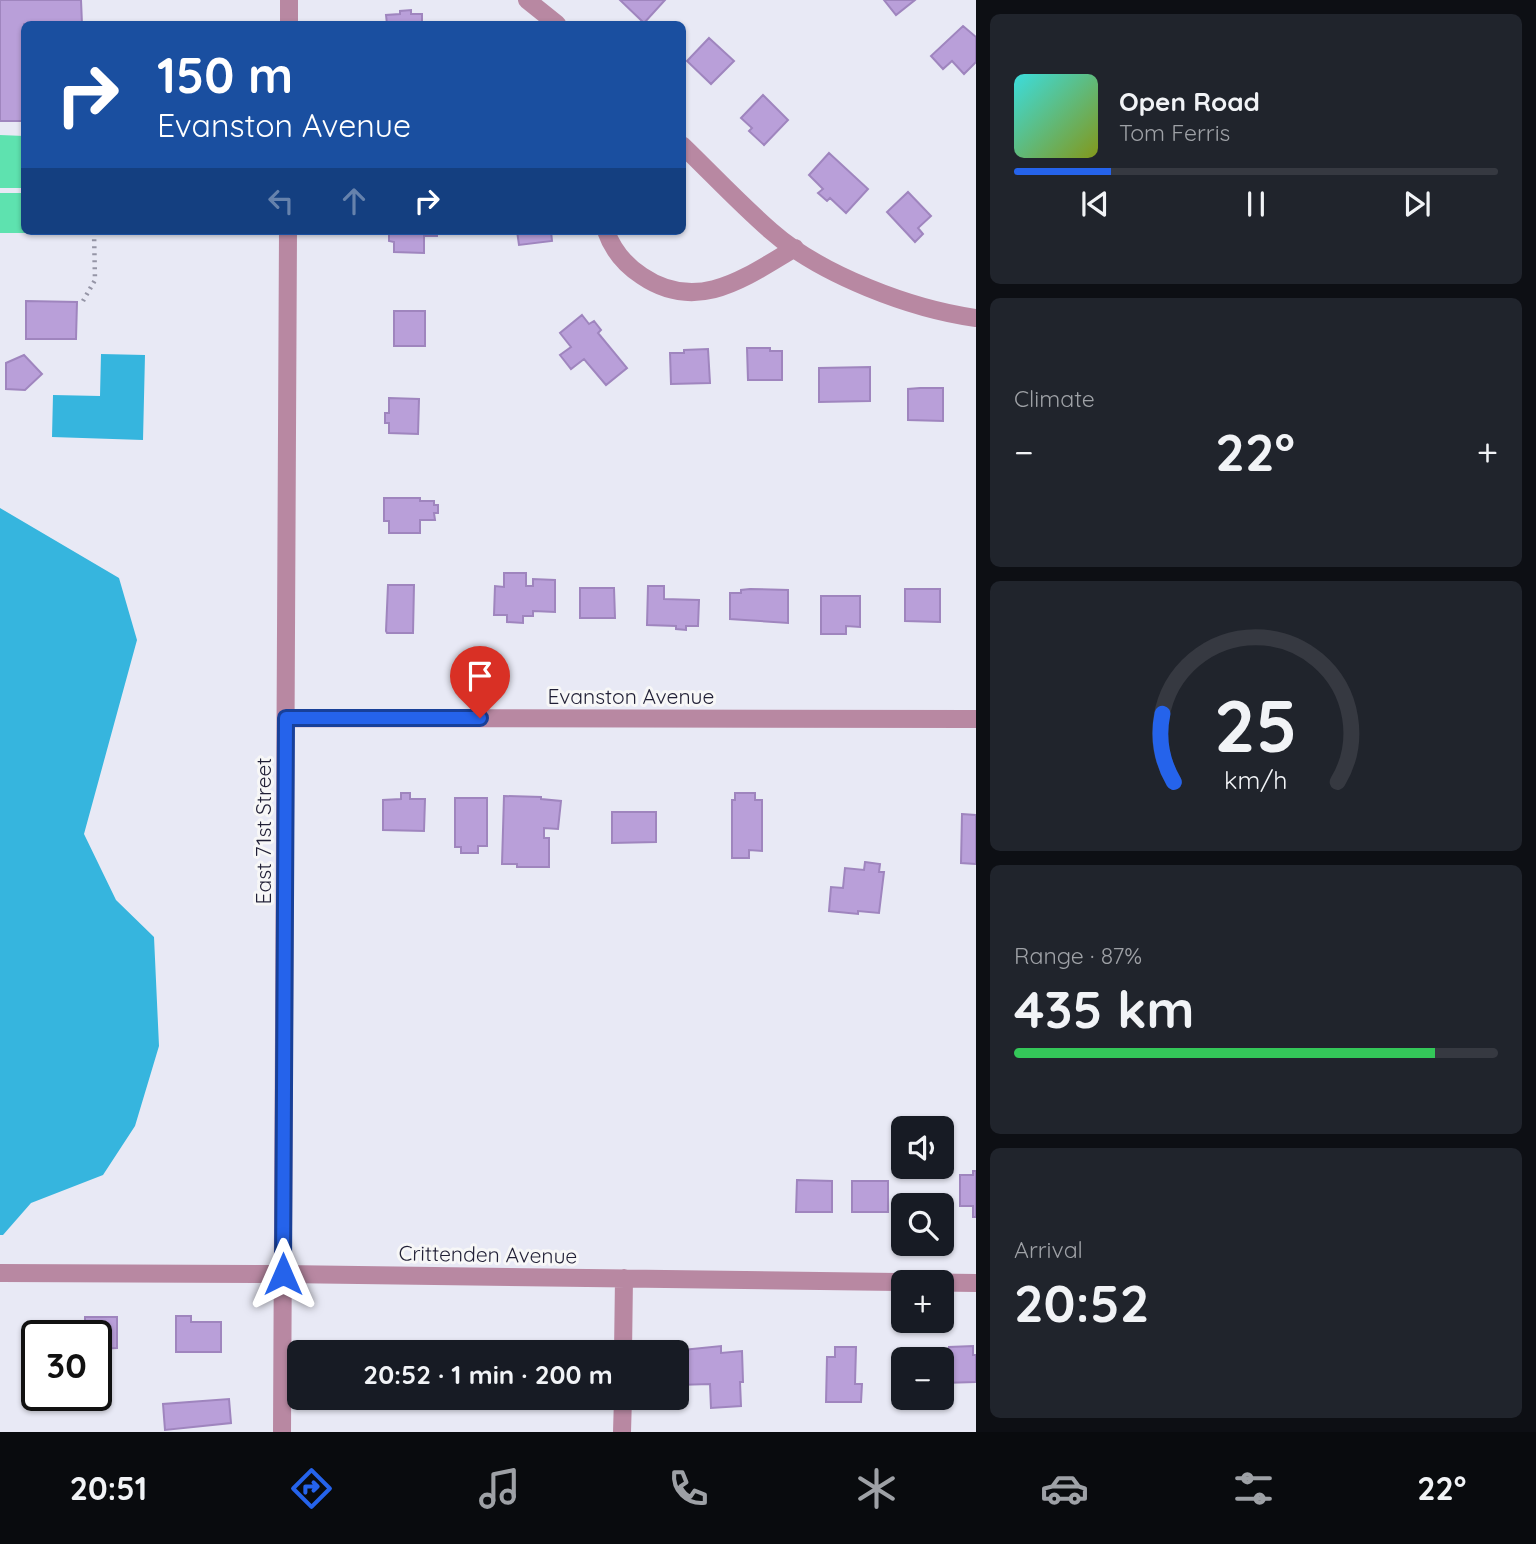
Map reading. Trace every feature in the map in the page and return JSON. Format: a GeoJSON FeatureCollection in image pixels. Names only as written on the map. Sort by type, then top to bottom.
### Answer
{"type":"FeatureCollection","features":[{"type":"Feature","properties":{"kind":"street"},"geometry":{"type":"LineString","coordinates":[[289,0],[289,21]]}},
{"type":"Feature","properties":{"kind":"street"},"geometry":{"type":"LineString","coordinates":[[527,0],[553,21]]}},
{"type":"Feature","properties":{"kind":"street"},"geometry":{"type":"LineString","coordinates":[[686,149],[772,232],[832,271],[880,293],[935,310],[976,318]]}},
{"type":"Feature","properties":{"kind":"street","name":"East 71st Street"},"geometry":{"type":"LineString","coordinates":[[282,1432],[288,235]]}},
{"type":"Feature","properties":{"kind":"street"},"geometry":{"type":"LineString","coordinates":[[608,235],[619,257],[636,273],[661,287],[684,292],[707,292],[735,284],[795,248]]}},
{"type":"Feature","properties":{"kind":"street","name":"Evanston Avenue"},"geometry":{"type":"LineString","coordinates":[[286,718],[976,719]]}},
{"type":"Feature","properties":{"kind":"street","name":"Crittenden Avenue"},"geometry":{"type":"LineString","coordinates":[[0,1273],[976,1283]]}},
{"type":"Feature","properties":{"kind":"street"},"geometry":{"type":"LineString","coordinates":[[623,1340],[624,1278]]}},
{"type":"Feature","properties":{"kind":"street"},"geometry":{"type":"LineString","coordinates":[[622,1432],[623,1410]]}},
{"type":"Feature","properties":{"kind":"path"},"geometry":{"type":"LineString","coordinates":[[83,301],[95,280],[94,235]]}},
{"type":"Feature","properties":{"kind":"green space"},"geometry":{"type":"Polygon","coordinates":[[[0,135],[21,136],[21,188],[0,188],[0,135]]]}},
{"type":"Feature","properties":{"kind":"green space"},"geometry":{"type":"Polygon","coordinates":[[[0,193],[21,193],[21,233],[0,233],[0,193]]]}},
{"type":"Feature","properties":{"kind":"water"},"geometry":{"type":"Polygon","coordinates":[[[101,354],[145,355],[143,440],[52,437],[53,395],[100,396],[101,354]]]}},
{"type":"Feature","properties":{"kind":"water"},"geometry":{"type":"Polygon","coordinates":[[[0,508],[119,578],[137,640],[84,834],[116,900],[154,937],[159,1046],[135,1126],[103,1175],[31,1203],[3,1235],[0,1235],[0,508]]]}},
{"type":"Feature","properties":{"kind":"building"},"geometry":{"type":"Polygon","coordinates":[[[0,0],[81,0],[82,21],[21,21],[21,121],[0,121],[0,0]]]}},
{"type":"Feature","properties":{"kind":"building"},"geometry":{"type":"Polygon","coordinates":[[[620,0],[665,0],[646,21],[642,21],[620,0]]]}},
{"type":"Feature","properties":{"kind":"building"},"geometry":{"type":"Polygon","coordinates":[[[884,0],[915,0],[896,15],[884,0]]]}},
{"type":"Feature","properties":{"kind":"building"},"geometry":{"type":"Polygon","coordinates":[[[411,10],[411,14],[422,14],[422,21],[387,21],[386,15],[400,14],[400,11],[411,10]]]}},
{"type":"Feature","properties":{"kind":"building"},"geometry":{"type":"Polygon","coordinates":[[[963,26],[976,37],[976,62],[964,74],[952,61],[943,69],[931,56],[963,26]]]}},
{"type":"Feature","properties":{"kind":"building"},"geometry":{"type":"Polygon","coordinates":[[[709,38],[734,61],[711,84],[687,61],[709,38]]]}},
{"type":"Feature","properties":{"kind":"building"},"geometry":{"type":"Polygon","coordinates":[[[763,95],[788,120],[764,145],[749,131],[752,128],[741,118],[763,95]]]}},
{"type":"Feature","properties":{"kind":"building"},"geometry":{"type":"Polygon","coordinates":[[[829,153],[868,189],[846,213],[830,198],[827,201],[818,193],[823,189],[809,175],[829,153]]]}},
{"type":"Feature","properties":{"kind":"building"},"geometry":{"type":"Polygon","coordinates":[[[908,192],[931,216],[918,228],[923,234],[915,242],[887,212],[908,192]]]}},
{"type":"Feature","properties":{"kind":"building"},"geometry":{"type":"Polygon","coordinates":[[[389,235],[437,235],[424,236],[424,253],[394,252],[394,242],[389,241],[389,235]]]}},
{"type":"Feature","properties":{"kind":"building"},"geometry":{"type":"Polygon","coordinates":[[[518,235],[551,235],[552,241],[519,245],[518,235]]]}},
{"type":"Feature","properties":{"kind":"building"},"geometry":{"type":"Polygon","coordinates":[[[26,301],[77,302],[76,339],[26,339],[26,301]]]}},
{"type":"Feature","properties":{"kind":"building"},"geometry":{"type":"Polygon","coordinates":[[[394,311],[425,311],[425,346],[394,346],[394,311]]]}},
{"type":"Feature","properties":{"kind":"building"},"geometry":{"type":"Polygon","coordinates":[[[582,315],[589,324],[594,321],[601,330],[598,333],[627,368],[606,385],[584,359],[571,369],[560,355],[571,347],[560,333],[582,315]]]}},
{"type":"Feature","properties":{"kind":"building"},"geometry":{"type":"Polygon","coordinates":[[[747,348],[782,351],[782,380],[748,380],[747,348]]]}},
{"type":"Feature","properties":{"kind":"building"},"geometry":{"type":"Polygon","coordinates":[[[708,349],[710,383],[671,384],[670,353],[708,349]]]}},
{"type":"Feature","properties":{"kind":"building"},"geometry":{"type":"Polygon","coordinates":[[[24,355],[42,374],[25,390],[6,389],[6,363],[24,355]]]}},
{"type":"Feature","properties":{"kind":"building"},"geometry":{"type":"Polygon","coordinates":[[[870,367],[870,401],[819,402],[819,368],[870,367]]]}},
{"type":"Feature","properties":{"kind":"building"},"geometry":{"type":"Polygon","coordinates":[[[943,388],[943,421],[908,420],[908,389],[943,388]]]}},
{"type":"Feature","properties":{"kind":"building"},"geometry":{"type":"Polygon","coordinates":[[[389,398],[419,399],[418,434],[389,433],[385,413],[389,413],[389,398]]]}},
{"type":"Feature","properties":{"kind":"building"},"geometry":{"type":"Polygon","coordinates":[[[384,498],[420,498],[420,501],[434,501],[434,505],[438,505],[438,513],[434,513],[435,520],[420,520],[420,533],[389,533],[389,521],[384,521],[384,498]]]}},
{"type":"Feature","properties":{"kind":"building"},"geometry":{"type":"Polygon","coordinates":[[[504,573],[526,573],[526,586],[533,586],[533,579],[555,580],[555,612],[533,611],[533,616],[523,616],[523,623],[507,622],[507,615],[494,615],[495,586],[504,587],[504,573]]]}},
{"type":"Feature","properties":{"kind":"building"},"geometry":{"type":"Polygon","coordinates":[[[388,585],[414,585],[413,633],[387,633],[388,585]]]}},
{"type":"Feature","properties":{"kind":"building"},"geometry":{"type":"Polygon","coordinates":[[[648,586],[664,586],[664,599],[699,600],[698,626],[686,626],[686,630],[676,629],[676,626],[647,625],[648,586]]]}},
{"type":"Feature","properties":{"kind":"building"},"geometry":{"type":"Polygon","coordinates":[[[580,588],[614,588],[615,618],[580,618],[580,588]]]}},
{"type":"Feature","properties":{"kind":"building"},"geometry":{"type":"Polygon","coordinates":[[[905,589],[940,589],[940,622],[905,621],[905,589]]]}},
{"type":"Feature","properties":{"kind":"building"},"geometry":{"type":"Polygon","coordinates":[[[741,590],[788,590],[788,623],[730,619],[730,593],[741,593],[741,590]]]}},
{"type":"Feature","properties":{"kind":"building"},"geometry":{"type":"Polygon","coordinates":[[[821,596],[860,596],[860,627],[846,626],[846,634],[821,634],[821,596]]]}},
{"type":"Feature","properties":{"kind":"building"},"geometry":{"type":"Polygon","coordinates":[[[401,793],[410,793],[410,799],[425,799],[424,831],[383,830],[383,800],[401,799],[401,793]]]}},
{"type":"Feature","properties":{"kind":"building"},"geometry":{"type":"Polygon","coordinates":[[[735,793],[755,793],[755,800],[762,800],[762,851],[749,850],[749,858],[732,858],[732,800],[735,800],[735,793]]]}},
{"type":"Feature","properties":{"kind":"building"},"geometry":{"type":"Polygon","coordinates":[[[504,796],[541,797],[561,801],[558,829],[544,828],[544,838],[549,838],[549,867],[502,864],[504,796]]]}},
{"type":"Feature","properties":{"kind":"building"},"geometry":{"type":"Polygon","coordinates":[[[455,798],[487,798],[487,846],[478,846],[478,853],[461,853],[461,847],[455,847],[455,798]]]}},
{"type":"Feature","properties":{"kind":"building"},"geometry":{"type":"Polygon","coordinates":[[[612,812],[656,812],[656,842],[612,843],[612,812]]]}},
{"type":"Feature","properties":{"kind":"building"},"geometry":{"type":"Polygon","coordinates":[[[962,814],[976,815],[976,864],[961,863],[962,814]]]}},
{"type":"Feature","properties":{"kind":"building"},"geometry":{"type":"Polygon","coordinates":[[[865,862],[880,864],[879,872],[884,872],[879,913],[829,911],[831,887],[843,888],[845,868],[864,870],[865,862]]]}},
{"type":"Feature","properties":{"kind":"building"},"geometry":{"type":"Polygon","coordinates":[[[973,1171],[976,1171],[976,1217],[973,1217],[973,1206],[960,1206],[960,1175],[973,1175],[973,1171]]]}},
{"type":"Feature","properties":{"kind":"building"},"geometry":{"type":"Polygon","coordinates":[[[797,1180],[832,1181],[832,1212],[796,1212],[797,1180]]]}},
{"type":"Feature","properties":{"kind":"building"},"geometry":{"type":"Polygon","coordinates":[[[852,1181],[888,1181],[888,1212],[852,1212],[852,1181]]]}},
{"type":"Feature","properties":{"kind":"building"},"geometry":{"type":"Polygon","coordinates":[[[176,1316],[191,1316],[191,1322],[221,1322],[221,1352],[176,1352],[176,1316]]]}},
{"type":"Feature","properties":{"kind":"building"},"geometry":{"type":"Polygon","coordinates":[[[85,1317],[117,1317],[117,1348],[112,1348],[112,1320],[85,1320],[85,1317]]]}},
{"type":"Feature","properties":{"kind":"building"},"geometry":{"type":"Polygon","coordinates":[[[721,1346],[721,1353],[742,1351],[741,1406],[711,1408],[710,1384],[689,1385],[689,1349],[721,1346]]]}},
{"type":"Feature","properties":{"kind":"building"},"geometry":{"type":"Polygon","coordinates":[[[973,1346],[973,1355],[976,1355],[976,1382],[954,1383],[954,1347],[949,1347],[973,1346]]]}},
{"type":"Feature","properties":{"kind":"building"},"geometry":{"type":"Polygon","coordinates":[[[835,1347],[856,1347],[855,1384],[862,1384],[861,1402],[826,1402],[827,1357],[835,1357],[835,1347]]]}},
{"type":"Feature","properties":{"kind":"building"},"geometry":{"type":"Polygon","coordinates":[[[229,1399],[231,1423],[165,1430],[163,1404],[229,1399]]]}},
{"type":"Feature","properties":{"kind":"route"},"geometry":{"type":"LineString","coordinates":[[283,1274],[286,718],[480,718]]}}]}
